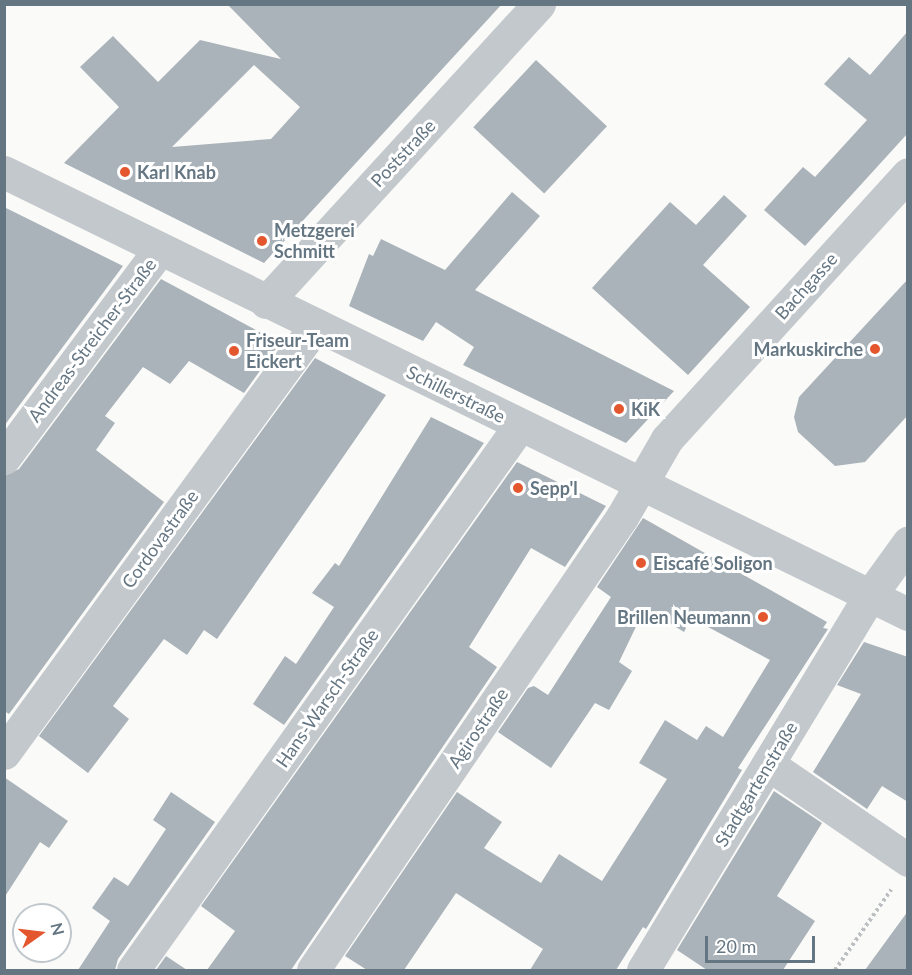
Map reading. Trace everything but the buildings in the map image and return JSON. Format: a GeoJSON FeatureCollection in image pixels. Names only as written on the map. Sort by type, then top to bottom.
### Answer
{"type":"FeatureCollection","features":[{"type":"Feature","properties":{"kind":"street","name":"Poststraße"},"geometry":{"type":"LineString","coordinates":[[266,302],[539,4]]}},
{"type":"Feature","properties":{"kind":"street","name":"Bachgasse"},"geometry":{"type":"LineString","coordinates":[[640,484],[667,440],[908,174]]}},
{"type":"Feature","properties":{"kind":"street","name":"Schillerstraße"},"geometry":{"type":"LineString","coordinates":[[6,175],[908,614]]}},
{"type":"Feature","properties":{"kind":"street","name":"Andreas-Streicher-Straße"},"geometry":{"type":"LineString","coordinates":[[4,458],[159,250]]}},
{"type":"Feature","properties":{"kind":"street","name":"Cordovastraße"},"geometry":{"type":"LineString","coordinates":[[4,753],[316,325]]}},
{"type":"Feature","properties":{"kind":"street","name":"Hans-Warsch-Straße"},"geometry":{"type":"LineString","coordinates":[[133,970],[520,425]]}},
{"type":"Feature","properties":{"kind":"street","name":"Agirostraße"},"geometry":{"type":"LineString","coordinates":[[313,970],[622,517],[640,484]]}},
{"type":"Feature","properties":{"kind":"street","name":"Stadtgartenstraße"},"geometry":{"type":"LineString","coordinates":[[643,970],[869,597],[908,543]]}},
{"type":"Feature","properties":{"kind":"street"},"geometry":{"type":"LineString","coordinates":[[768,764],[901,873]]}},
{"type":"Feature","properties":{"kind":"path"},"geometry":{"type":"LineString","coordinates":[[835,970],[901,873]]}},
{"type":"Feature","properties":{"kind":"place","name":"Karl Knab"},"geometry":{"type":"Point","coordinates":[125,172]}},
{"type":"Feature","properties":{"kind":"place","name":"Metzgerei Schmitt"},"geometry":{"type":"Point","coordinates":[262,241]}},
{"type":"Feature","properties":{"kind":"place","name":"Markuskirche"},"geometry":{"type":"Point","coordinates":[875,349]}},
{"type":"Feature","properties":{"kind":"place","name":"Friseur-Team Eickert"},"geometry":{"type":"Point","coordinates":[234,351]}},
{"type":"Feature","properties":{"kind":"place","name":"KiK"},"geometry":{"type":"Point","coordinates":[619,409]}},
{"type":"Feature","properties":{"kind":"place","name":"Sepp'l"},"geometry":{"type":"Point","coordinates":[518,488]}},
{"type":"Feature","properties":{"kind":"place","name":"Eiscafé Soligon"},"geometry":{"type":"Point","coordinates":[641,563]}},
{"type":"Feature","properties":{"kind":"place","name":"Brillen Neumann"},"geometry":{"type":"Point","coordinates":[763,617]}}]}
